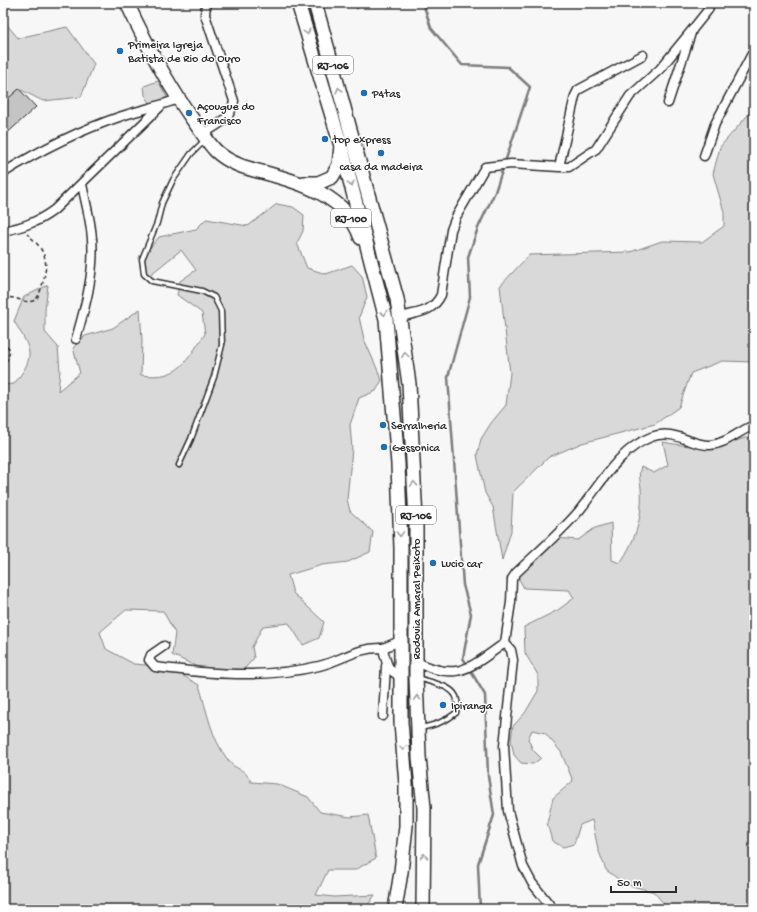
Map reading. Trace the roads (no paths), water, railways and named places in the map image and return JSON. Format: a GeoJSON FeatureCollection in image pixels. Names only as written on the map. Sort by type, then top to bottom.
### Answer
{"type":"FeatureCollection","features":[{"type":"Feature","properties":{"kind":"main road","name":"RJ-100"},"geometry":{"type":"LineString","coordinates":[[127,3],[178,100],[215,151],[232,162],[300,183],[320,192],[350,215],[358,228],[375,275]]}},
{"type":"Feature","properties":{"kind":"main road","name":"RJ-106"},"geometry":{"type":"LineString","coordinates":[[298,3],[341,146]]}},
{"type":"Feature","properties":{"kind":"main road","name":"Rodovia Amaral Peixoto"},"geometry":{"type":"LineString","coordinates":[[315,3],[401,317],[409,384],[416,540],[415,661],[424,808],[423,909]]}},
{"type":"Feature","properties":{"kind":"main road","name":"RJ-100"},"geometry":{"type":"LineString","coordinates":[[300,183],[318,183],[332,178],[339,165],[341,146]]}},
{"type":"Feature","properties":{"kind":"main road","name":"Rodovia Amaral Peixoto"},"geometry":{"type":"LineString","coordinates":[[341,146],[386,319],[395,423],[401,548],[400,641],[406,826],[395,909]]}},
{"type":"Feature","properties":{"kind":"main road"},"geometry":{"type":"LineString","coordinates":[[401,872],[405,900],[403,909]]}},
{"type":"Feature","properties":{"kind":"main road"},"geometry":{"type":"LineString","coordinates":[[417,909],[418,891],[424,875]]}},
{"type":"Feature","properties":{"kind":"street"},"geometry":{"type":"LineString","coordinates":[[204,136],[232,113],[234,101],[205,15],[206,3]]}},
{"type":"Feature","properties":{"kind":"street"},"geometry":{"type":"LineString","coordinates":[[401,317],[426,310],[436,305],[441,295],[451,230],[484,169],[486,167],[511,164],[563,168],[569,167],[596,149],[630,96],[660,69],[708,10],[710,3]]}},
{"type":"Feature","properties":{"kind":"street"},"geometry":{"type":"LineString","coordinates":[[668,103],[692,30]]}},
{"type":"Feature","properties":{"kind":"street"},"geometry":{"type":"LineString","coordinates":[[704,156],[715,124],[754,50]]}},
{"type":"Feature","properties":{"kind":"street"},"geometry":{"type":"LineString","coordinates":[[559,167],[575,96],[578,90],[643,55]]}},
{"type":"Feature","properties":{"kind":"street"},"geometry":{"type":"LineString","coordinates":[[3,173],[30,155],[71,135],[120,116],[161,106],[178,100]]}},
{"type":"Feature","properties":{"kind":"street"},"geometry":{"type":"LineString","coordinates":[[3,231],[20,228],[39,221],[54,210],[161,106]]}},
{"type":"Feature","properties":{"kind":"street"},"geometry":{"type":"LineString","coordinates":[[76,339],[85,307],[91,270],[92,238],[82,184]]}},
{"type":"Feature","properties":{"kind":"street"},"geometry":{"type":"LineString","coordinates":[[415,661],[430,669],[446,672],[461,670],[475,663],[504,643],[511,602],[512,580],[516,573],[578,512],[615,464],[637,443],[652,436],[668,435],[684,437],[701,444],[718,444],[754,425]]}},
{"type":"Feature","properties":{"kind":"street"},"geometry":{"type":"LineString","coordinates":[[164,646],[151,655],[149,660],[155,667],[192,672],[248,675],[320,666],[358,650],[369,647],[383,648],[400,641]]}},
{"type":"Feature","properties":{"kind":"street"},"geometry":{"type":"LineString","coordinates":[[504,643],[511,650],[513,660],[504,746],[508,810],[523,866],[532,883],[553,909]]}},
{"type":"Feature","properties":{"kind":"street"},"geometry":{"type":"LineString","coordinates":[[383,648],[386,666],[383,716]]}},
{"type":"Feature","properties":{"kind":"street"},"geometry":{"type":"LineString","coordinates":[[386,666],[392,673],[401,677]]}},
{"type":"Feature","properties":{"kind":"lane"},"geometry":{"type":"LineString","coordinates":[[179,465],[191,439],[214,377],[222,345],[221,311],[214,297],[202,291],[152,281],[144,274],[142,259],[157,223],[162,203],[173,180],[204,136]]}},
{"type":"Feature","properties":{"kind":"lane"},"geometry":{"type":"LineString","coordinates":[[416,677],[448,688],[455,694],[458,700],[456,713],[449,719],[439,724],[418,729]]}},
{"type":"Feature","properties":{"kind":"waterway"},"geometry":{"type":"LineString","coordinates":[[357,8],[360,3]]}},
{"type":"Feature","properties":{"kind":"waterway"},"geometry":{"type":"LineString","coordinates":[[423,3],[431,28],[462,65],[508,67],[530,87],[495,192],[478,228],[468,257],[470,297],[448,377],[463,585],[471,614],[463,658],[485,695],[488,776],[494,815],[478,864],[480,909]]}},
{"type":"Feature","properties":{"kind":"place","name":"Primeira Igreja Batista de Rio do Ouro"},"geometry":{"type":"Point","coordinates":[120,51]}},
{"type":"Feature","properties":{"kind":"place","name":"P4tas"},"geometry":{"type":"Point","coordinates":[364,93]}},
{"type":"Feature","properties":{"kind":"place","name":"Açougue do Francisco"},"geometry":{"type":"Point","coordinates":[189,113]}},
{"type":"Feature","properties":{"kind":"place","name":"top express"},"geometry":{"type":"Point","coordinates":[325,139]}},
{"type":"Feature","properties":{"kind":"place","name":"casa da madeira"},"geometry":{"type":"Point","coordinates":[381,153]}},
{"type":"Feature","properties":{"kind":"place","name":"Serralheria"},"geometry":{"type":"Point","coordinates":[383,425]}},
{"type":"Feature","properties":{"kind":"place","name":"Gessonica"},"geometry":{"type":"Point","coordinates":[384,447]}},
{"type":"Feature","properties":{"kind":"place","name":"Lucio car"},"geometry":{"type":"Point","coordinates":[433,563]}},
{"type":"Feature","properties":{"kind":"place","name":"Ipiranga"},"geometry":{"type":"Point","coordinates":[443,705]}}]}
